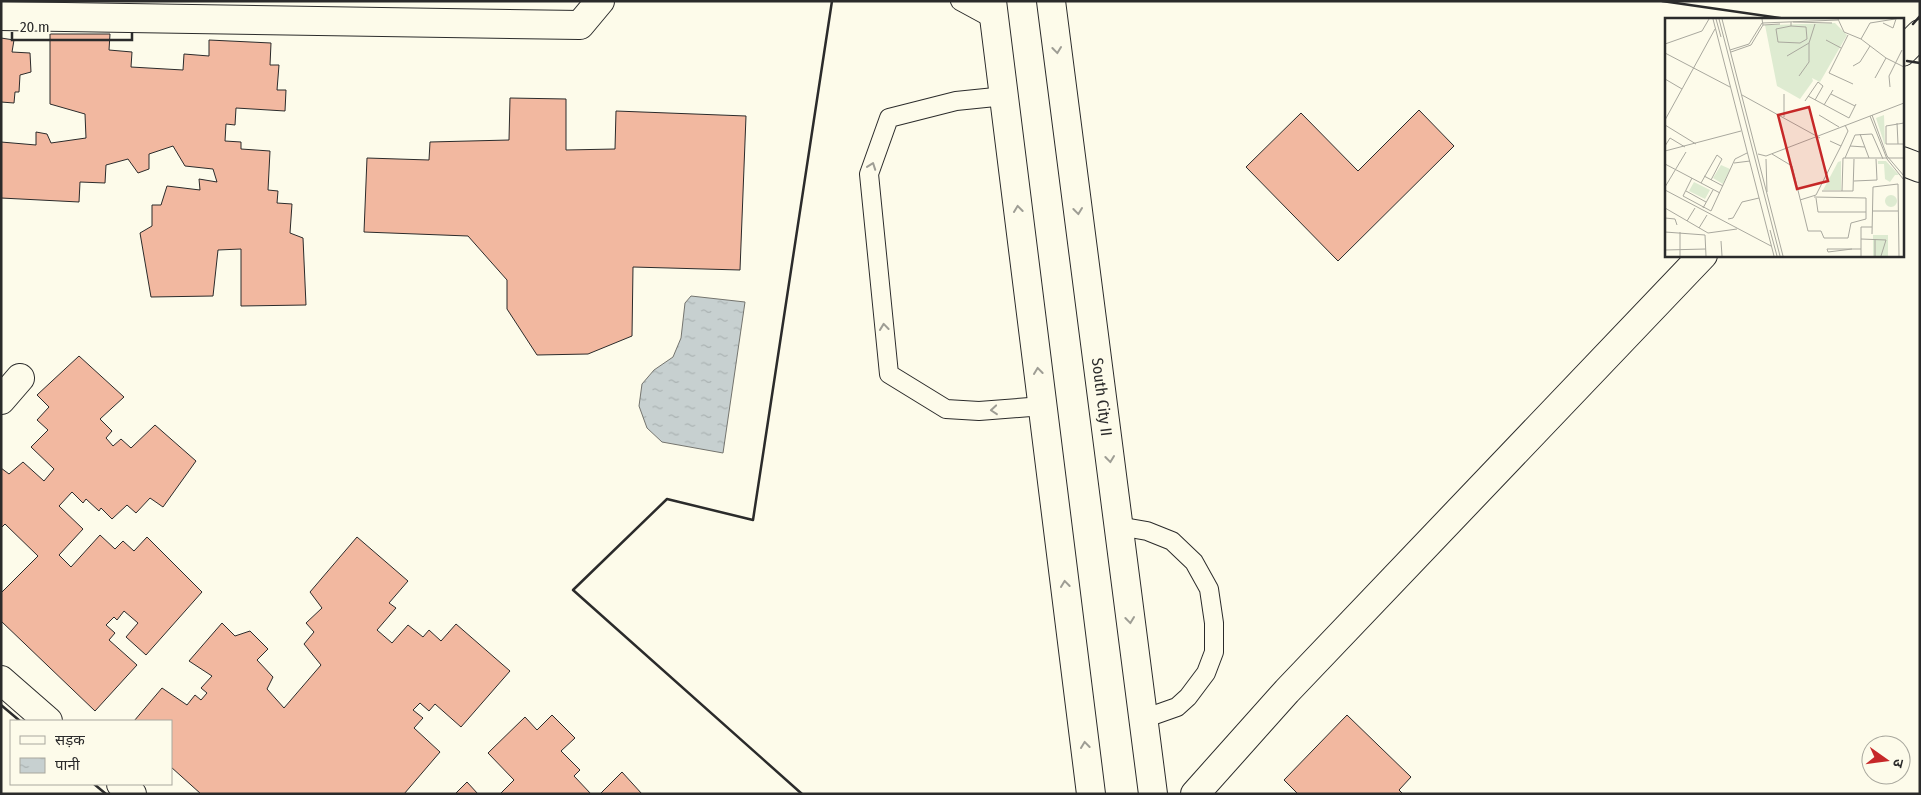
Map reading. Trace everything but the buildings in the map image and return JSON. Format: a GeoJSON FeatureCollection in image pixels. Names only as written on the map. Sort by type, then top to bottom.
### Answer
{"type":"FeatureCollection","features":[{"type":"Feature","properties":{"kind":"main road"},"geometry":{"type":"LineString","coordinates":[[1,16],[580,25],[600,1]]}},
{"type":"Feature","properties":{"kind":"main road","name":"South City II"},"geometry":{"type":"LineString","coordinates":[[1051,1],[1152,794]]}},
{"type":"Feature","properties":{"kind":"main road"},"geometry":{"type":"LineString","coordinates":[[994,11],[1091,794]]}},
{"type":"Feature","properties":{"kind":"main road"},"geometry":{"type":"LineString","coordinates":[[1904,50],[1920,34]]}},
{"type":"Feature","properties":{"kind":"main road"},"geometry":{"type":"LineString","coordinates":[[1904,163],[1920,168]]}},
{"type":"Feature","properties":{"kind":"main road"},"geometry":{"type":"LineString","coordinates":[[1195,794],[1287,691],[1702,256]]}},
{"type":"Feature","properties":{"kind":"main road"},"geometry":{"type":"LineString","coordinates":[[1,400],[20,378]]}},
{"type":"Feature","properties":{"kind":"main road"},"geometry":{"type":"LineString","coordinates":[[1,680],[47,720]]}},
{"type":"Feature","properties":{"kind":"main road"},"geometry":{"type":"LineString","coordinates":[[122,785],[132,794]]}},
{"type":"Feature","properties":{"kind":"lane"},"geometry":{"type":"LineString","coordinates":[[960,1],[994,11]]}},
{"type":"Feature","properties":{"kind":"lane"},"geometry":{"type":"LineString","coordinates":[[1004,96],[956,101],[889,118],[869,174],[889,374],[946,409],[979,412],[1043,406]]}},
{"type":"Feature","properties":{"kind":"lane"},"geometry":{"type":"LineString","coordinates":[[1118,526],[1147,531],[1172,541],[1194,562],[1209,589],[1214,623],[1214,652],[1206,673],[1188,697],[1177,706],[1143,719]]}},
{"type":"Feature","properties":{"kind":"water"},"geometry":{"type":"Polygon","coordinates":[[[691,296],[745,302],[723,453],[662,442],[647,428],[639,406],[642,384],[654,370],[673,357],[681,338],[685,303],[691,296]]]}},
{"type":"Feature","properties":{"kind":"wall"},"geometry":{"type":"LineString","coordinates":[[802,794],[573,590],[667,499],[753,520],[832,1]]}},
{"type":"Feature","properties":{"kind":"wall"},"geometry":{"type":"LineString","coordinates":[[1662,1],[1780,18]]}},
{"type":"Feature","properties":{"kind":"wall"},"geometry":{"type":"LineString","coordinates":[[1913,24],[1920,16]]}},
{"type":"Feature","properties":{"kind":"wall"},"geometry":{"type":"LineString","coordinates":[[1907,61],[1920,63]]}},
{"type":"Feature","properties":{"kind":"wall"},"geometry":{"type":"LineString","coordinates":[[1,705],[19,720]]}},
{"type":"Feature","properties":{"kind":"wall"},"geometry":{"type":"LineString","coordinates":[[95,785],[106,794]]}}]}
